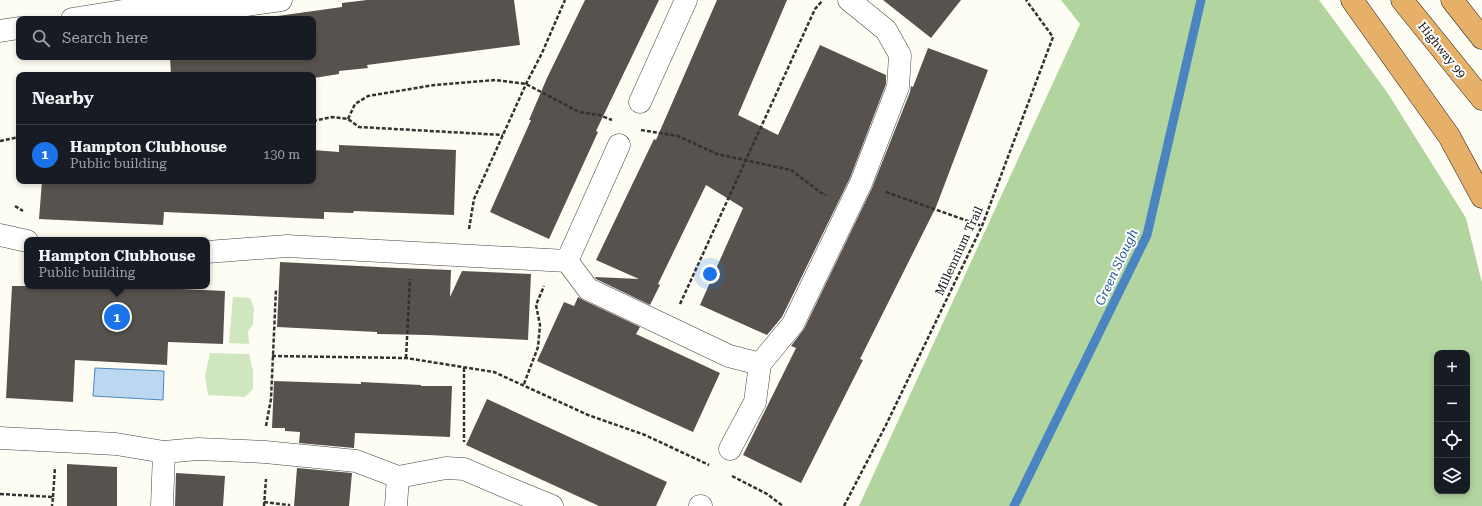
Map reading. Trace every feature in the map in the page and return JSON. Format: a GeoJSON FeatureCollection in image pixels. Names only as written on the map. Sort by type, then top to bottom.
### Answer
{"type":"FeatureCollection","features":[{"type":"Feature","properties":{"kind":"highway"},"geometry":{"type":"LineString","coordinates":[[1352,0],[1449,136],[1482,197]]}},
{"type":"Feature","properties":{"kind":"highway","name":"Highway 99"},"geometry":{"type":"LineString","coordinates":[[1402,0],[1482,99]]}},
{"type":"Feature","properties":{"kind":"highway"},"geometry":{"type":"LineString","coordinates":[[1452,0],[1482,38]]}},
{"type":"Feature","properties":{"kind":"lane"},"geometry":{"type":"LineString","coordinates":[[91,16],[161,5],[246,5],[281,0]]}},
{"type":"Feature","properties":{"kind":"lane"},"geometry":{"type":"LineString","coordinates":[[640,102],[686,0]]}},
{"type":"Feature","properties":{"kind":"lane"},"geometry":{"type":"LineString","coordinates":[[730,448],[755,402],[760,364],[792,324],[861,183],[898,87],[900,55],[886,30],[849,0]]}},
{"type":"Feature","properties":{"kind":"lane"},"geometry":{"type":"LineString","coordinates":[[0,31],[16,28]]}},
{"type":"Feature","properties":{"kind":"lane"},"geometry":{"type":"LineString","coordinates":[[561,261],[619,145]]}},
{"type":"Feature","properties":{"kind":"lane"},"geometry":{"type":"LineString","coordinates":[[0,235],[24,240]]}},
{"type":"Feature","properties":{"kind":"lane"},"geometry":{"type":"LineString","coordinates":[[210,252],[287,246],[561,261],[588,289],[728,356],[760,364]]}},
{"type":"Feature","properties":{"kind":"lane"},"geometry":{"type":"LineString","coordinates":[[0,438],[116,444],[164,452],[198,448],[265,452],[356,461],[398,477],[446,468],[464,469],[552,506]]}},
{"type":"Feature","properties":{"kind":"lane"},"geometry":{"type":"LineString","coordinates":[[162,506],[164,452]]}},
{"type":"Feature","properties":{"kind":"lane"},"geometry":{"type":"LineString","coordinates":[[396,506],[398,477]]}},
{"type":"Feature","properties":{"kind":"path"},"geometry":{"type":"LineString","coordinates":[[469,256],[469,228],[474,199],[566,0]]}},
{"type":"Feature","properties":{"kind":"path"},"geometry":{"type":"LineString","coordinates":[[669,328],[815,9],[823,0]]}},
{"type":"Feature","properties":{"kind":"path","name":"Millennium Trail"},"geometry":{"type":"LineString","coordinates":[[844,506],[886,425],[982,226],[1053,37],[1026,0]]}},
{"type":"Feature","properties":{"kind":"path"},"geometry":{"type":"LineString","coordinates":[[348,119],[355,104],[368,96],[434,85],[496,80],[526,84],[579,112],[599,115],[614,120]]}},
{"type":"Feature","properties":{"kind":"path"},"geometry":{"type":"LineString","coordinates":[[316,120],[332,117],[348,119],[359,126],[504,135]]}},
{"type":"Feature","properties":{"kind":"path"},"geometry":{"type":"LineString","coordinates":[[635,128],[643,131],[678,136],[717,154],[791,170],[820,192],[851,204]]}},
{"type":"Feature","properties":{"kind":"path"},"geometry":{"type":"LineString","coordinates":[[0,141],[16,138]]}},
{"type":"Feature","properties":{"kind":"path"},"geometry":{"type":"LineString","coordinates":[[908,199],[982,226]]}},
{"type":"Feature","properties":{"kind":"path"},"geometry":{"type":"LineString","coordinates":[[406,358],[412,253]]}},
{"type":"Feature","properties":{"kind":"path"},"geometry":{"type":"LineString","coordinates":[[524,384],[538,347],[540,325],[536,305],[561,261]]}},
{"type":"Feature","properties":{"kind":"path"},"geometry":{"type":"LineString","coordinates":[[265,452],[266,423],[271,399],[276,289]]}},
{"type":"Feature","properties":{"kind":"path"},"geometry":{"type":"LineString","coordinates":[[272,356],[406,358],[494,372],[524,384],[588,415],[645,435],[713,467]]}},
{"type":"Feature","properties":{"kind":"path"},"geometry":{"type":"LineString","coordinates":[[464,368],[464,469]]}},
{"type":"Feature","properties":{"kind":"path"},"geometry":{"type":"LineString","coordinates":[[726,473],[767,494],[783,506]]}},
{"type":"Feature","properties":{"kind":"path"},"geometry":{"type":"LineString","coordinates":[[0,494],[53,497],[52,506]]}},
{"type":"Feature","properties":{"kind":"path"},"geometry":{"type":"LineString","coordinates":[[264,502],[289,506]]}},
{"type":"Feature","properties":{"kind":"green space"},"geometry":{"type":"Polygon","coordinates":[[[1061,0],[1319,0],[1387,92],[1466,218],[1482,283],[1482,506],[859,506],[1080,24],[1061,0]]]}},
{"type":"Feature","properties":{"kind":"green space"},"geometry":{"type":"Polygon","coordinates":[[[233,297],[250,298],[254,308],[253,325],[248,331],[249,344],[229,343],[233,297]]]}},
{"type":"Feature","properties":{"kind":"green space"},"geometry":{"type":"Polygon","coordinates":[[[210,353],[249,354],[253,370],[253,389],[245,397],[208,395],[205,376],[210,353]]]}},
{"type":"Feature","properties":{"kind":"water"},"geometry":{"type":"Polygon","coordinates":[[[95,368],[164,371],[163,400],[93,396],[95,368]]]}},
{"type":"Feature","properties":{"kind":"building"},"geometry":{"type":"Polygon","coordinates":[[[367,0],[514,0],[520,45],[367,65],[368,68],[339,71],[339,74],[316,78],[316,72],[171,72],[170,60],[316,60],[316,16],[278,16],[342,7],[342,3],[367,0]]]}},
{"type":"Feature","properties":{"kind":"building"},"geometry":{"type":"Polygon","coordinates":[[[585,0],[659,0],[596,131],[598,132],[549,239],[490,212],[531,120],[529,120],[547,78],[585,0]]]}},
{"type":"Feature","properties":{"kind":"building"},"geometry":{"type":"Polygon","coordinates":[[[717,0],[787,0],[738,115],[778,135],[820,45],[886,75],[886,84],[850,178],[782,317],[767,335],[700,305],[743,208],[706,185],[658,284],[660,285],[650,305],[596,279],[595,277],[639,279],[596,260],[654,139],[656,140],[717,0]]]}},
{"type":"Feature","properties":{"kind":"building"},"geometry":{"type":"Polygon","coordinates":[[[883,0],[961,0],[931,38],[883,0]]]}},
{"type":"Feature","properties":{"kind":"building"},"geometry":{"type":"Polygon","coordinates":[[[928,48],[988,70],[936,207],[860,359],[863,360],[801,483],[743,455],[796,348],[791,346],[804,329],[872,188],[910,92],[911,86],[913,87],[928,48]]]}},
{"type":"Feature","properties":{"kind":"building"},"geometry":{"type":"Polygon","coordinates":[[[339,145],[456,150],[454,215],[354,211],[353,213],[324,212],[324,219],[164,212],[163,225],[39,219],[42,184],[316,184],[316,150],[339,152],[339,145]]]}},
{"type":"Feature","properties":{"kind":"building"},"geometry":{"type":"Polygon","coordinates":[[[280,262],[451,270],[450,297],[462,271],[531,274],[528,340],[377,334],[377,332],[277,327],[280,262]]]}},
{"type":"Feature","properties":{"kind":"building"},"geometry":{"type":"Polygon","coordinates":[[[12,286],[24,286],[24,289],[182,289],[225,291],[223,344],[168,342],[167,365],[75,360],[73,402],[6,398],[12,286]]]}},
{"type":"Feature","properties":{"kind":"building"},"geometry":{"type":"Polygon","coordinates":[[[578,297],[640,327],[636,334],[720,373],[693,432],[537,361],[564,302],[574,306],[578,297]]]}},
{"type":"Feature","properties":{"kind":"building"},"geometry":{"type":"Polygon","coordinates":[[[274,381],[361,384],[361,382],[421,386],[452,386],[450,437],[355,433],[354,448],[299,443],[300,432],[285,431],[285,428],[272,428],[274,381]]]}},
{"type":"Feature","properties":{"kind":"building"},"geometry":{"type":"Polygon","coordinates":[[[487,399],[667,482],[656,506],[599,506],[466,445],[487,399]]]}},
{"type":"Feature","properties":{"kind":"building"},"geometry":{"type":"Polygon","coordinates":[[[67,464],[117,467],[117,506],[67,506],[67,464]]]}},
{"type":"Feature","properties":{"kind":"building"},"geometry":{"type":"Polygon","coordinates":[[[297,468],[352,473],[349,506],[294,506],[297,468]]]}},
{"type":"Feature","properties":{"kind":"building"},"geometry":{"type":"Polygon","coordinates":[[[176,473],[225,476],[223,506],[175,506],[176,473]]]}},
{"type":"Feature","properties":{"kind":"waterway","name":"Green Slough"},"geometry":{"type":"LineString","coordinates":[[1014,506],[1147,235],[1201,0]]}},
{"type":"Feature","properties":{"kind":"place","name":"Hampton Clubhouse"},"geometry":{"type":"Point","coordinates":[117,317]}}]}
